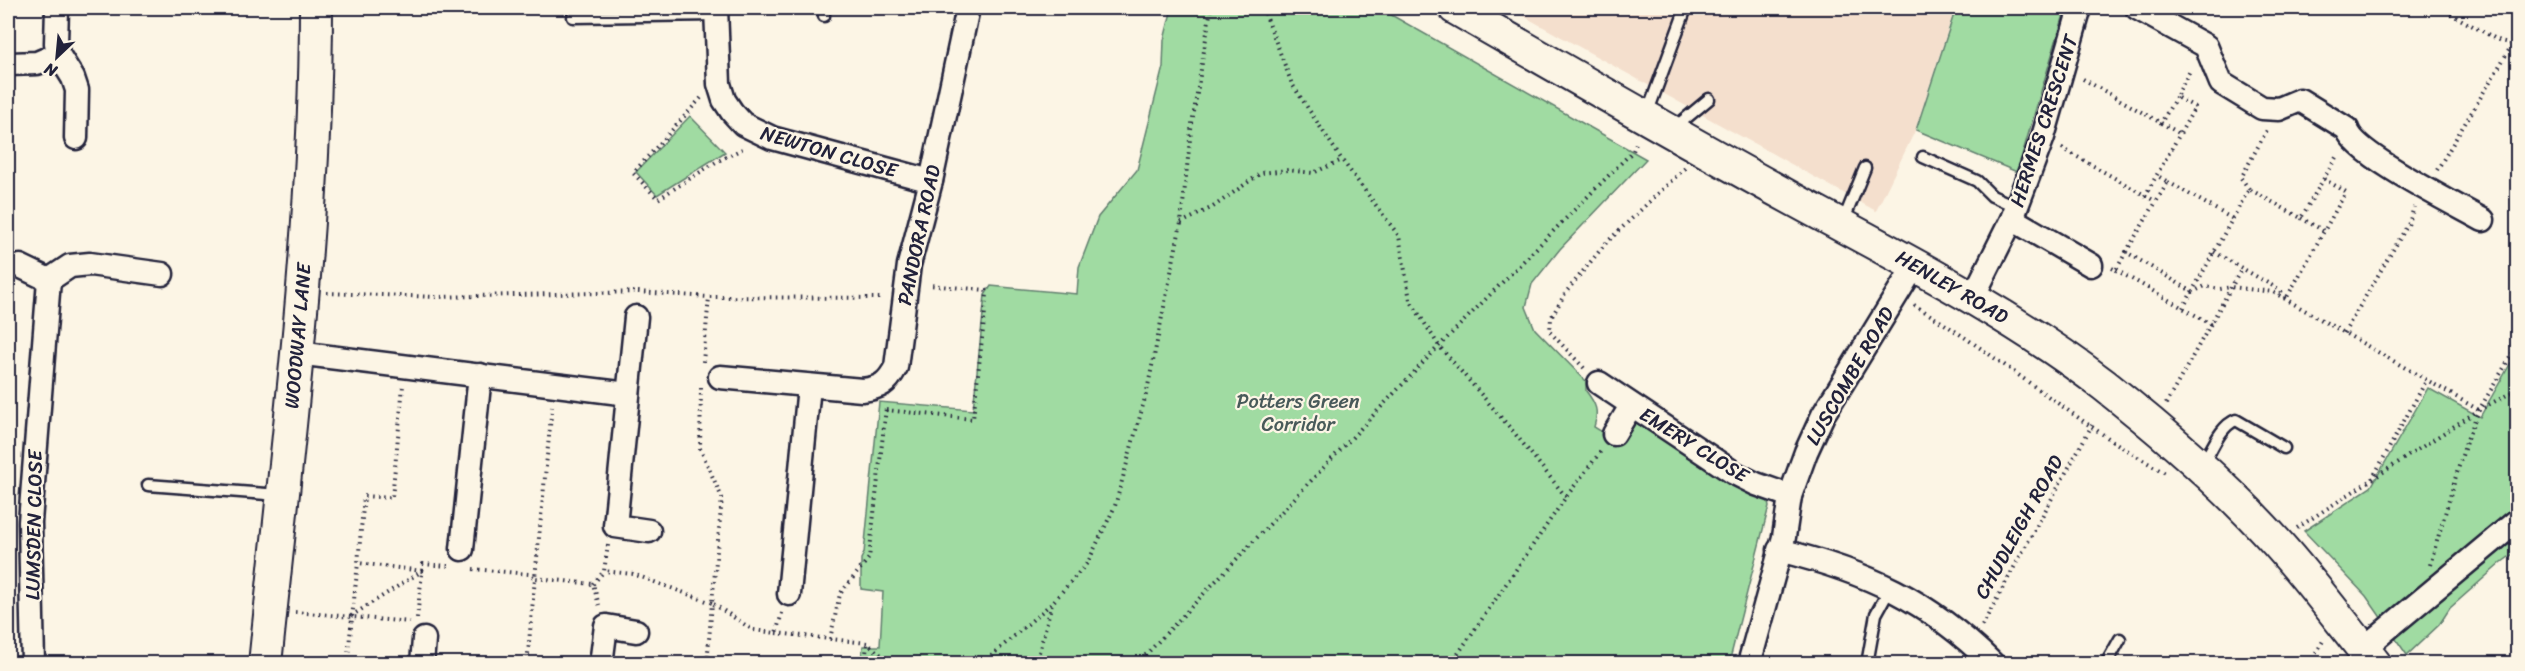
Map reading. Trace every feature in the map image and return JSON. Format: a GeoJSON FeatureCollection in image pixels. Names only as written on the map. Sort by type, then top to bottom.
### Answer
{"type":"FeatureCollection","features":[{"type":"Feature","properties":{"kind":"main road","name":"WOODWAY LANE"},"geometry":{"type":"LineString","coordinates":[[265,663],[297,353],[313,150],[316,8]]}},
{"type":"Feature","properties":{"kind":"main road","name":"HENLEY ROAD"},"geometry":{"type":"LineString","coordinates":[[1455,8],[1658,124],[1973,297],[2047,344],[2149,423],[2188,473],[2276,542],[2321,594],[2369,656]]}},
{"type":"Feature","properties":{"kind":"street"},"geometry":{"type":"LineString","coordinates":[[57,8],[58,54],[73,78],[77,90],[76,138]]}},
{"type":"Feature","properties":{"kind":"street","name":"PANDORA ROAD"},"geometry":{"type":"LineString","coordinates":[[881,387],[896,367],[909,265],[931,181],[968,8]]}},
{"type":"Feature","properties":{"kind":"street","name":"HERMES CRESCENT"},"geometry":{"type":"LineString","coordinates":[[1973,297],[2014,213],[2043,137],[2080,8]]}},
{"type":"Feature","properties":{"kind":"street"},"geometry":{"type":"LineString","coordinates":[[2137,8],[2206,46],[2221,83],[2262,108],[2279,109],[2300,100],[2347,129],[2349,136],[2382,164],[2483,220]]}},
{"type":"Feature","properties":{"kind":"street","name":"NEWTON CLOSE"},"geometry":{"type":"LineString","coordinates":[[716,11],[719,84],[724,100],[732,112],[756,132],[931,181]]}},
{"type":"Feature","properties":{"kind":"street"},"geometry":{"type":"LineString","coordinates":[[9,64],[37,63],[58,54]]}},
{"type":"Feature","properties":{"kind":"street"},"geometry":{"type":"LineString","coordinates":[[2014,213],[2091,265]]}},
{"type":"Feature","properties":{"kind":"street"},"geometry":{"type":"LineString","coordinates":[[20,266],[49,280],[70,266],[90,264],[162,274]]}},
{"type":"Feature","properties":{"kind":"street","name":"LUSCOMBE ROAD"},"geometry":{"type":"LineString","coordinates":[[1749,663],[1784,537],[1790,496],[1806,452],[1823,415],[1915,265]]}},
{"type":"Feature","properties":{"kind":"street","name":"LUMSDEN CLOSE"},"geometry":{"type":"LineString","coordinates":[[33,663],[30,522],[49,280]]}},
{"type":"Feature","properties":{"kind":"street"},"geometry":{"type":"LineString","coordinates":[[636,317],[615,526],[649,531]]}},
{"type":"Feature","properties":{"kind":"street"},"geometry":{"type":"LineString","coordinates":[[297,353],[628,394]]}},
{"type":"Feature","properties":{"kind":"street"},"geometry":{"type":"LineString","coordinates":[[461,561],[480,375]]}},
{"type":"Feature","properties":{"kind":"street"},"geometry":{"type":"LineString","coordinates":[[708,375],[862,390],[881,387]]}},
{"type":"Feature","properties":{"kind":"street","name":"EMERY CLOSE"},"geometry":{"type":"LineString","coordinates":[[1599,383],[1734,473],[1790,496]]}},
{"type":"Feature","properties":{"kind":"street"},"geometry":{"type":"LineString","coordinates":[[789,594],[808,386]]}},
{"type":"Feature","properties":{"kind":"street","name":"EMERY CLOSE"},"geometry":{"type":"LineString","coordinates":[[1614,434],[1631,406]]}},
{"type":"Feature","properties":{"kind":"street"},"geometry":{"type":"LineString","coordinates":[[2369,656],[2420,601],[2517,520]]}},
{"type":"Feature","properties":{"kind":"street"},"geometry":{"type":"LineString","coordinates":[[1779,550],[1845,569],[1891,587],[1931,610],[1993,663]]}},
{"type":"Feature","properties":{"kind":"street"},"geometry":{"type":"LineString","coordinates":[[602,663],[606,626],[636,631]]}},
{"type":"Feature","properties":{"kind":"street"},"geometry":{"type":"LineString","coordinates":[[422,663],[424,639]]}},
{"type":"Feature","properties":{"kind":"lane"},"geometry":{"type":"LineString","coordinates":[[1658,124],[1686,8]]}},
{"type":"Feature","properties":{"kind":"lane"},"geometry":{"type":"LineString","coordinates":[[573,17],[716,11]]}},
{"type":"Feature","properties":{"kind":"lane"},"geometry":{"type":"LineString","coordinates":[[1658,124],[1709,99]]}},
{"type":"Feature","properties":{"kind":"lane"},"geometry":{"type":"LineString","coordinates":[[1923,157],[1977,181],[2014,213]]}},
{"type":"Feature","properties":{"kind":"lane"},"geometry":{"type":"LineString","coordinates":[[1841,225],[1865,168]]}},
{"type":"Feature","properties":{"kind":"lane"},"geometry":{"type":"LineString","coordinates":[[2188,473],[2229,423],[2236,420],[2284,448]]}},
{"type":"Feature","properties":{"kind":"lane"},"geometry":{"type":"LineString","coordinates":[[148,485],[282,495]]}},
{"type":"Feature","properties":{"kind":"lane"},"geometry":{"type":"LineString","coordinates":[[1867,663],[1876,614],[1891,587]]}},
{"type":"Feature","properties":{"kind":"lane"},"geometry":{"type":"LineString","coordinates":[[2106,663],[2120,639]]}},
{"type":"Feature","properties":{"kind":"path"},"geometry":{"type":"LineString","coordinates":[[982,663],[1053,602],[1088,562],[1115,506],[1147,391],[1180,223],[1191,130],[1211,8]]}},
{"type":"Feature","properties":{"kind":"path"},"geometry":{"type":"LineString","coordinates":[[1263,8],[1292,84],[1342,160],[1399,236],[1410,300],[1439,346],[1566,497]]}},
{"type":"Feature","properties":{"kind":"path"},"geometry":{"type":"LineString","coordinates":[[2440,8],[2446,9],[2500,40],[2517,45]]}},
{"type":"Feature","properties":{"kind":"path"},"geometry":{"type":"LineString","coordinates":[[2161,123],[2206,46]]}},
{"type":"Feature","properties":{"kind":"path"},"geometry":{"type":"LineString","coordinates":[[2064,68],[2181,134]]}},
{"type":"Feature","properties":{"kind":"path"},"geometry":{"type":"LineString","coordinates":[[718,69],[698,102],[633,173],[658,199],[728,154],[772,138]]}},
{"type":"Feature","properties":{"kind":"path"},"geometry":{"type":"LineString","coordinates":[[2145,196],[2195,107],[2176,97]]}},
{"type":"Feature","properties":{"kind":"path"},"geometry":{"type":"LineString","coordinates":[[2279,109],[2241,178],[2249,189],[2324,231]]}},
{"type":"Feature","properties":{"kind":"path"},"geometry":{"type":"LineString","coordinates":[[1137,663],[1439,346],[1658,124]]}},
{"type":"Feature","properties":{"kind":"path"},"geometry":{"type":"LineString","coordinates":[[2301,218],[2349,136]]}},
{"type":"Feature","properties":{"kind":"path"},"geometry":{"type":"LineString","coordinates":[[2043,137],[2155,201]]}},
{"type":"Feature","properties":{"kind":"path"},"geometry":{"type":"LineString","coordinates":[[1599,383],[1550,332],[1551,318],[1566,292],[1606,243],[1706,150]]}},
{"type":"Feature","properties":{"kind":"path"},"geometry":{"type":"LineString","coordinates":[[1180,223],[1213,207],[1261,173],[1288,170],[1313,173],[1342,160]]}},
{"type":"Feature","properties":{"kind":"path"},"geometry":{"type":"LineString","coordinates":[[2158,176],[2233,219]]}},
{"type":"Feature","properties":{"kind":"path"},"geometry":{"type":"LineString","coordinates":[[2286,299],[2346,192],[2324,179]]}},
{"type":"Feature","properties":{"kind":"path"},"geometry":{"type":"LineString","coordinates":[[2116,270],[2168,182]]}},
{"type":"Feature","properties":{"kind":"path"},"geometry":{"type":"LineString","coordinates":[[2183,308],[2249,189]]}},
{"type":"Feature","properties":{"kind":"path"},"geometry":{"type":"LineString","coordinates":[[2126,252],[2193,292]]}},
{"type":"Feature","properties":{"kind":"path"},"geometry":{"type":"LineString","coordinates":[[2214,252],[2280,290],[2286,299]]}},
{"type":"Feature","properties":{"kind":"path"},"geometry":{"type":"LineString","coordinates":[[2091,265],[2104,265],[2116,270],[2211,324]]}},
{"type":"Feature","properties":{"kind":"path"},"geometry":{"type":"LineString","coordinates":[[2149,423],[2168,403],[2242,268]]}},
{"type":"Feature","properties":{"kind":"path"},"geometry":{"type":"LineString","coordinates":[[2193,292],[2205,286],[2220,289],[2231,286],[2273,292],[2479,410]]}},
{"type":"Feature","properties":{"kind":"path"},"geometry":{"type":"LineString","coordinates":[[302,291],[436,297],[638,292],[709,297],[906,290],[986,290],[973,419],[886,410]]}},
{"type":"Feature","properties":{"kind":"path"},"geometry":{"type":"LineString","coordinates":[[636,317],[638,292]]}},
{"type":"Feature","properties":{"kind":"path"},"geometry":{"type":"LineString","coordinates":[[1899,293],[1965,337],[2033,387],[2092,425],[2188,473]]}},
{"type":"Feature","properties":{"kind":"path"},"geometry":{"type":"LineString","coordinates":[[707,663],[722,498],[700,448],[708,375],[709,297]]}},
{"type":"Feature","properties":{"kind":"path"},"geometry":{"type":"LineString","coordinates":[[2420,601],[2445,510],[2479,410],[2517,344]]}},
{"type":"Feature","properties":{"kind":"path"},"geometry":{"type":"LineString","coordinates":[[347,663],[364,496],[392,498],[405,367]]}},
{"type":"Feature","properties":{"kind":"path"},"geometry":{"type":"LineString","coordinates":[[2372,480],[2426,381]]}},
{"type":"Feature","properties":{"kind":"path"},"geometry":{"type":"LineString","coordinates":[[527,663],[554,385]]}},
{"type":"Feature","properties":{"kind":"path"},"geometry":{"type":"LineString","coordinates":[[830,639],[840,594],[869,558],[886,410],[881,387]]}},
{"type":"Feature","properties":{"kind":"path"},"geometry":{"type":"LineString","coordinates":[[2276,542],[2479,410],[2517,389]]}},
{"type":"Feature","properties":{"kind":"path","name":"CHUDLEIGH ROAD"},"geometry":{"type":"LineString","coordinates":[[1971,642],[2092,425]]}},
{"type":"Feature","properties":{"kind":"path"},"geometry":{"type":"LineString","coordinates":[[1451,663],[1566,497],[1614,434]]}},
{"type":"Feature","properties":{"kind":"path"},"geometry":{"type":"LineString","coordinates":[[593,584],[604,571],[607,548],[615,526]]}},
{"type":"Feature","properties":{"kind":"path"},"geometry":{"type":"LineString","coordinates":[[270,610],[416,622],[423,564],[461,561],[529,574],[535,578],[593,584]]}},
{"type":"Feature","properties":{"kind":"path"},"geometry":{"type":"LineString","coordinates":[[358,564],[422,571]]}},
{"type":"Feature","properties":{"kind":"path"},"geometry":{"type":"LineString","coordinates":[[351,616],[422,571]]}},
{"type":"Feature","properties":{"kind":"path"},"geometry":{"type":"LineString","coordinates":[[604,571],[633,574],[712,603],[753,630],[867,643],[892,663]]}},
{"type":"Feature","properties":{"kind":"path"},"geometry":{"type":"LineString","coordinates":[[593,584],[606,626]]}},
{"type":"Feature","properties":{"kind":"path"},"geometry":{"type":"LineString","coordinates":[[776,633],[789,594]]}},
{"type":"Feature","properties":{"kind":"path"},"geometry":{"type":"LineString","coordinates":[[1036,663],[1053,602]]}},
{"type":"Feature","properties":{"kind":"path"},"geometry":{"type":"LineString","coordinates":[[865,663],[867,643]]}},
{"type":"Feature","properties":{"kind":"shaded area"},"geometry":{"type":"Polygon","coordinates":[[[1509,8],[1955,8],[1914,133],[1876,211],[1509,8]]]}},
{"type":"Feature","properties":{"kind":"green space","name":"Potters Green Corridor"},"geometry":{"type":"Polygon","coordinates":[[[1172,8],[1379,8],[1646,159],[1560,249],[1532,284],[1526,307],[1535,329],[1586,381],[1586,391],[1596,408],[1594,427],[1612,438],[1631,424],[1643,423],[1767,497],[1769,506],[1729,663],[861,663],[863,646],[880,646],[883,592],[861,589],[861,559],[864,553],[879,402],[973,410],[985,295],[991,286],[1077,294],[1079,267],[1098,217],[1137,170],[1163,67],[1164,40],[1172,8]]]}},
{"type":"Feature","properties":{"kind":"green space"},"geometry":{"type":"Polygon","coordinates":[[[1956,8],[2066,8],[2017,172],[1916,130],[1956,8]]]}},
{"type":"Feature","properties":{"kind":"green space"},"geometry":{"type":"Polygon","coordinates":[[[690,116],[725,152],[657,195],[636,172],[690,116]]]}},
{"type":"Feature","properties":{"kind":"green space"},"geometry":{"type":"Polygon","coordinates":[[[2517,352],[2517,551],[2450,608],[2439,625],[2407,655],[2366,596],[2304,531],[2371,487],[2428,388],[2480,417],[2517,352]]]}}]}
